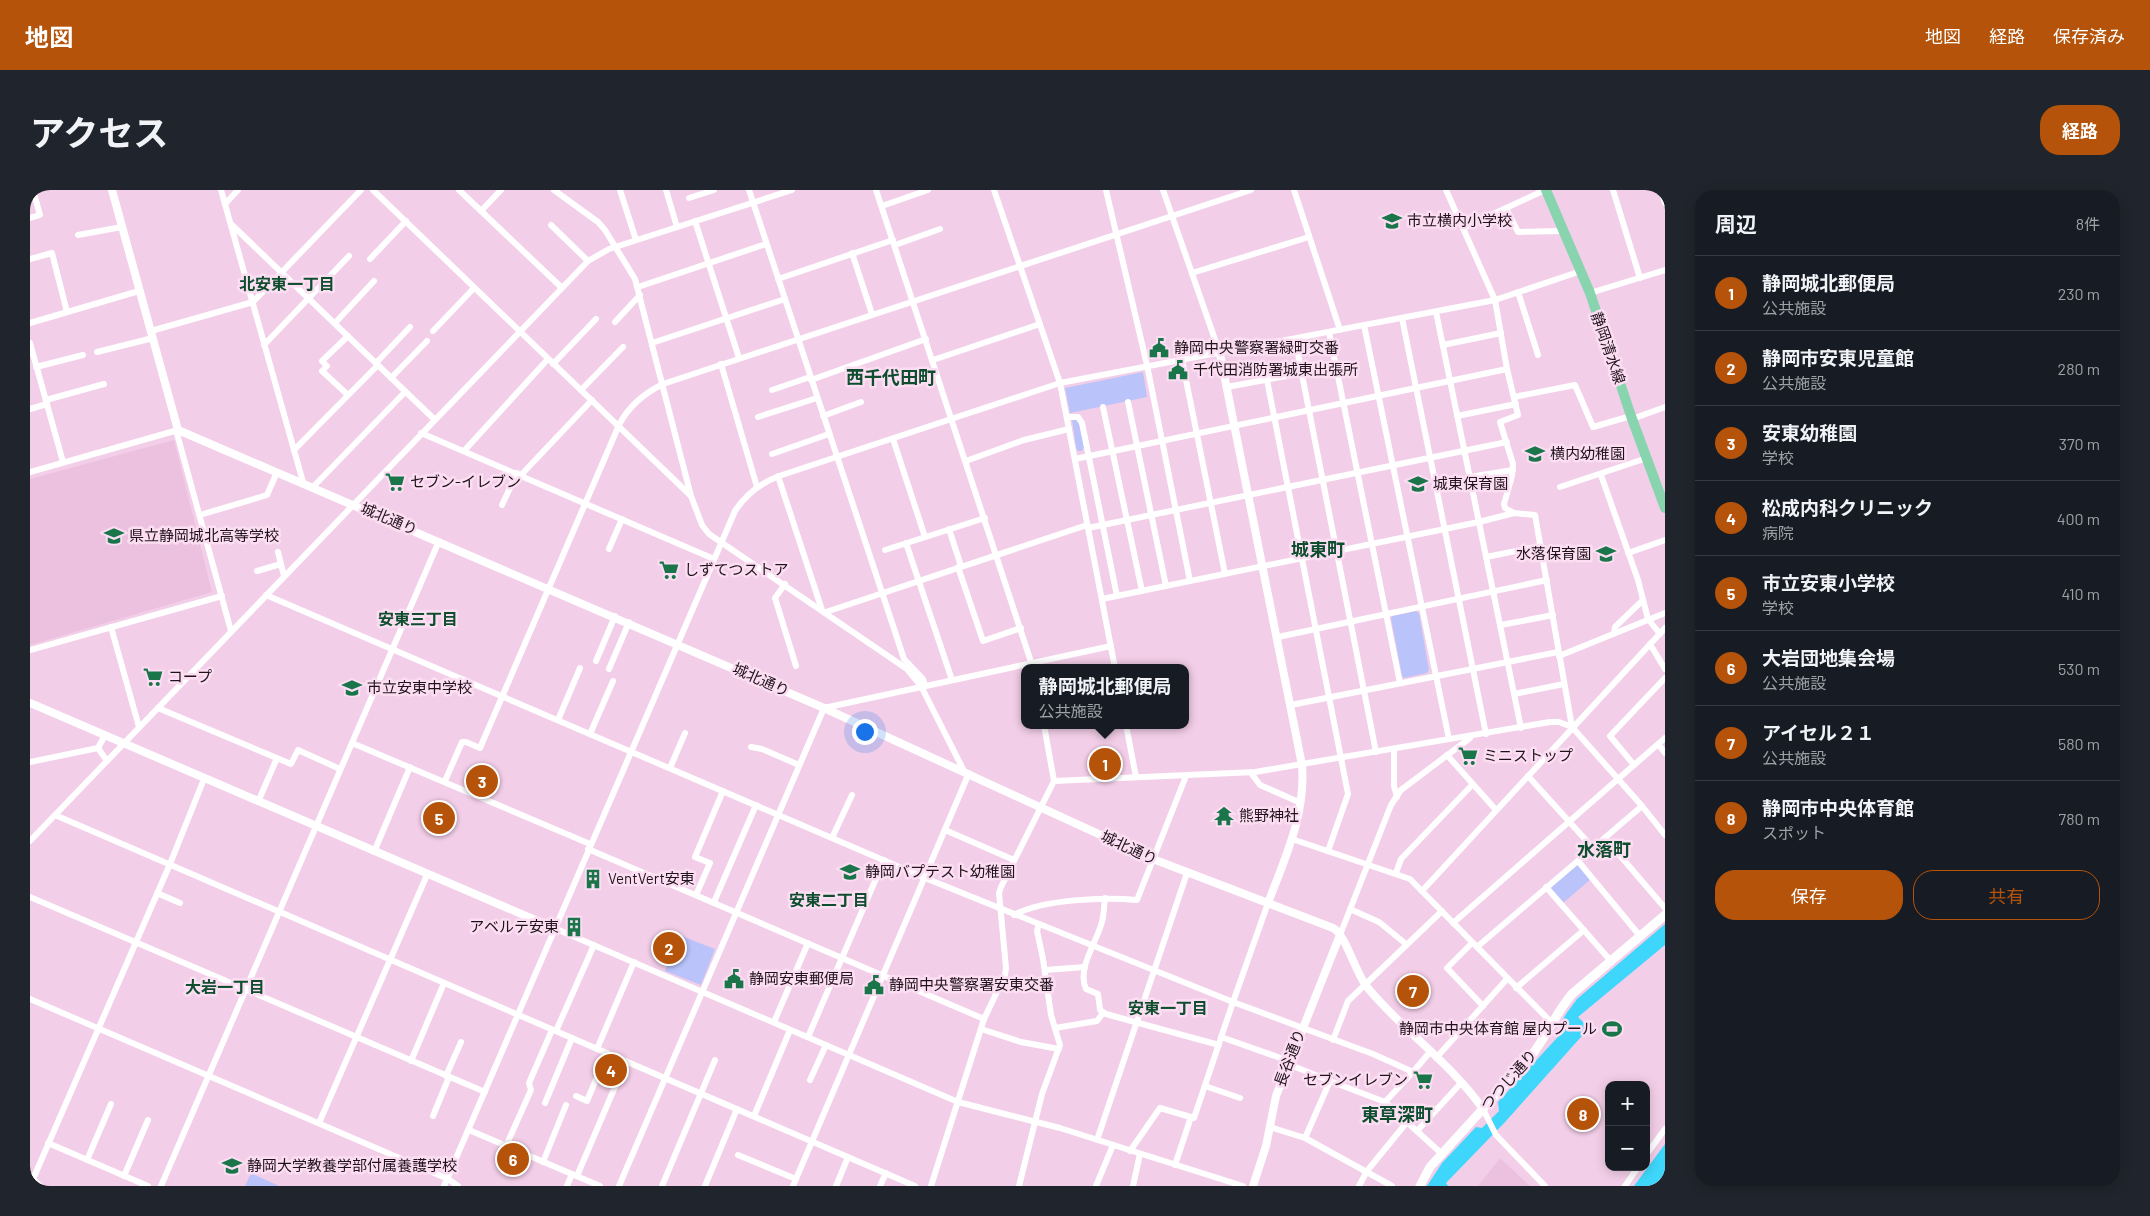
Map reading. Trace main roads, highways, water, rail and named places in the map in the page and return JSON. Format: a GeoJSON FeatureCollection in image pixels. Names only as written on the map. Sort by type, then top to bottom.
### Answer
{"type":"FeatureCollection","features":[{"type":"Feature","properties":{"kind":"main road","name":"静岡清水線"},"geometry":{"type":"LineString","coordinates":[[1546,190],[1590,293],[1632,418],[1665,508]]}},
{"type":"Feature","properties":{"kind":"main road","name":"つつじ通り"},"geometry":{"type":"LineString","coordinates":[[1420,1186],[1430,1167],[1484,1111],[1532,1055],[1561,1007],[1572,994],[1665,915]]}},
{"type":"Feature","properties":{"kind":"place","name":"市立横内小学校"},"geometry":{"type":"Point","coordinates":[1392,221]}},
{"type":"Feature","properties":{"kind":"place","name":"静岡中央警察署緑町交番"},"geometry":{"type":"Point","coordinates":[1159,348]}},
{"type":"Feature","properties":{"kind":"place","name":"千代田消防署城東出張所"},"geometry":{"type":"Point","coordinates":[1178,370]}},
{"type":"Feature","properties":{"kind":"place","name":"横内幼稚園"},"geometry":{"type":"Point","coordinates":[1535,454]}},
{"type":"Feature","properties":{"kind":"place","name":"セブン-イレブン"},"geometry":{"type":"Point","coordinates":[395,482]}},
{"type":"Feature","properties":{"kind":"place","name":"城東保育園"},"geometry":{"type":"Point","coordinates":[1418,484]}},
{"type":"Feature","properties":{"kind":"place","name":"県立静岡城北高等学校"},"geometry":{"type":"Point","coordinates":[114,536]}},
{"type":"Feature","properties":{"kind":"place","name":"水落保育園"},"geometry":{"type":"Point","coordinates":[1606,554]}},
{"type":"Feature","properties":{"kind":"place","name":"しずてつストア"},"geometry":{"type":"Point","coordinates":[669,570]}},
{"type":"Feature","properties":{"kind":"place","name":"コープ"},"geometry":{"type":"Point","coordinates":[153,677]}},
{"type":"Feature","properties":{"kind":"place","name":"市立安東中学校"},"geometry":{"type":"Point","coordinates":[352,688]}},
{"type":"Feature","properties":{"kind":"place","name":"ミニストップ"},"geometry":{"type":"Point","coordinates":[1468,756]}},
{"type":"Feature","properties":{"kind":"place","name":"静岡城北郵便局"},"geometry":{"type":"Point","coordinates":[1105,764]}},
{"type":"Feature","properties":{"kind":"place","name":"安東幼稚園"},"geometry":{"type":"Point","coordinates":[482,781]}},
{"type":"Feature","properties":{"kind":"place","name":"熊野神社"},"geometry":{"type":"Point","coordinates":[1224,816]}},
{"type":"Feature","properties":{"kind":"place","name":"市立安東小学校"},"geometry":{"type":"Point","coordinates":[439,818]}},
{"type":"Feature","properties":{"kind":"place","name":"静岡バプテスト幼稚園"},"geometry":{"type":"Point","coordinates":[850,872]}},
{"type":"Feature","properties":{"kind":"place","name":"VentVert安東"},"geometry":{"type":"Point","coordinates":[593,879]}},
{"type":"Feature","properties":{"kind":"place","name":"アベルテ安東"},"geometry":{"type":"Point","coordinates":[574,927]}},
{"type":"Feature","properties":{"kind":"place","name":"静岡市安東児童館"},"geometry":{"type":"Point","coordinates":[669,948]}},
{"type":"Feature","properties":{"kind":"place","name":"静岡安東郵便局"},"geometry":{"type":"Point","coordinates":[734,979]}},
{"type":"Feature","properties":{"kind":"place","name":"静岡中央警察署安東交番"},"geometry":{"type":"Point","coordinates":[874,985]}},
{"type":"Feature","properties":{"kind":"place","name":"アイセル２１"},"geometry":{"type":"Point","coordinates":[1413,991]}},
{"type":"Feature","properties":{"kind":"place","name":"静岡市中央体育館 屋内プール"},"geometry":{"type":"Point","coordinates":[1612,1029]}},
{"type":"Feature","properties":{"kind":"place","name":"松成内科クリニック"},"geometry":{"type":"Point","coordinates":[611,1070]}},
{"type":"Feature","properties":{"kind":"place","name":"セブンイレブン"},"geometry":{"type":"Point","coordinates":[1423,1080]}},
{"type":"Feature","properties":{"kind":"place","name":"静岡市中央体育館"},"geometry":{"type":"Point","coordinates":[1583,1114]}},
{"type":"Feature","properties":{"kind":"place","name":"大岩団地集会場"},"geometry":{"type":"Point","coordinates":[513,1159]}},
{"type":"Feature","properties":{"kind":"place","name":"静岡大学教養学部付属養護学校"},"geometry":{"type":"Point","coordinates":[232,1166]}},
{"type":"Feature","properties":{"kind":"district","name":"北安東一丁目"},"geometry":{"type":"Point","coordinates":[287,284]}},
{"type":"Feature","properties":{"kind":"district","name":"西千代田町"},"geometry":{"type":"Point","coordinates":[891,378]}},
{"type":"Feature","properties":{"kind":"district","name":"城東町"},"geometry":{"type":"Point","coordinates":[1318,550]}},
{"type":"Feature","properties":{"kind":"district","name":"安東三丁目"},"geometry":{"type":"Point","coordinates":[418,619]}},
{"type":"Feature","properties":{"kind":"district","name":"水落町"},"geometry":{"type":"Point","coordinates":[1604,850]}},
{"type":"Feature","properties":{"kind":"district","name":"安東二丁目"},"geometry":{"type":"Point","coordinates":[829,900]}},
{"type":"Feature","properties":{"kind":"district","name":"大岩一丁目"},"geometry":{"type":"Point","coordinates":[225,987]}},
{"type":"Feature","properties":{"kind":"district","name":"安東一丁目"},"geometry":{"type":"Point","coordinates":[1168,1008]}},
{"type":"Feature","properties":{"kind":"district","name":"東草深町"},"geometry":{"type":"Point","coordinates":[1397,1115]}}]}
